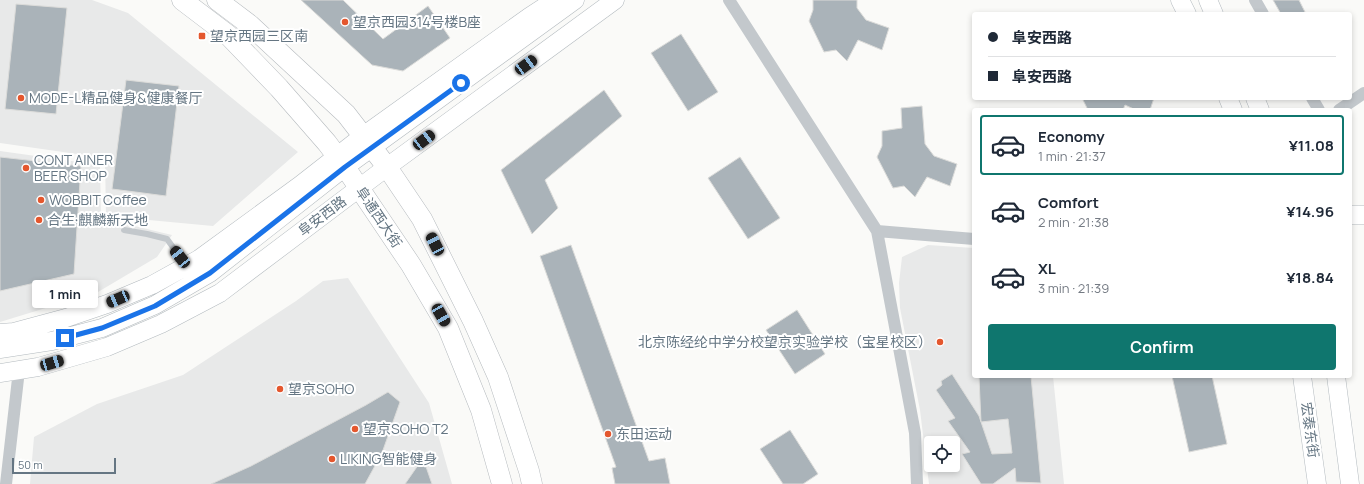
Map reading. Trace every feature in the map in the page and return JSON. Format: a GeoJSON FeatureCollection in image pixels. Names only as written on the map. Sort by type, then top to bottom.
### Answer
{"type":"FeatureCollection","features":[{"type":"Feature","properties":{"kind":"main road","name":"阜通西大街"},"geometry":{"type":"LineString","coordinates":[[182,0],[228,35],[279,88],[341,161],[411,265],[448,328],[481,410],[502,484]]}},
{"type":"Feature","properties":{"kind":"main road"},"geometry":{"type":"LineString","coordinates":[[217,0],[250,25],[346,114],[387,167],[422,219],[473,321],[498,378],[532,484]]}},
{"type":"Feature","properties":{"kind":"main road"},"geometry":{"type":"LineString","coordinates":[[367,142],[529,17],[555,0]]}},
{"type":"Feature","properties":{"kind":"main road","name":"阜安西路"},"geometry":{"type":"LineString","coordinates":[[0,349],[52,341],[102,328],[155,306],[210,273],[341,161],[575,0]]}},
{"type":"Feature","properties":{"kind":"main road","name":"阜安西路"},"geometry":{"type":"LineString","coordinates":[[0,373],[38,367],[107,347],[161,324],[220,293],[387,167],[616,0]]}},
{"type":"Feature","properties":{"kind":"main road"},"geometry":{"type":"LineString","coordinates":[[1180,0],[1186,12]]}},
{"type":"Feature","properties":{"kind":"main road"},"geometry":{"type":"LineString","coordinates":[[1208,0],[1213,12]]}},
{"type":"Feature","properties":{"kind":"main road"},"geometry":{"type":"LineString","coordinates":[[0,333],[14,332],[66,318],[107,304],[152,285],[199,260],[286,196],[341,161]]}},
{"type":"Feature","properties":{"kind":"main road"},"geometry":{"type":"LineString","coordinates":[[1352,215],[1364,215]]}},
{"type":"Feature","properties":{"kind":"main road","name":"宏泰东街"},"geometry":{"type":"LineString","coordinates":[[1302,378],[1317,484]]}},
{"type":"Feature","properties":{"kind":"main road"},"geometry":{"type":"LineString","coordinates":[[1336,378],[1350,484]]}},
{"type":"Feature","properties":{"kind":"street"},"geometry":{"type":"LineString","coordinates":[[729,0],[877,231],[914,433],[917,484]]}},
{"type":"Feature","properties":{"kind":"street"},"geometry":{"type":"LineString","coordinates":[[1255,0],[1262,12]]}},
{"type":"Feature","properties":{"kind":"street"},"geometry":{"type":"LineString","coordinates":[[1342,108],[1364,93]]}},
{"type":"Feature","properties":{"kind":"street"},"geometry":{"type":"LineString","coordinates":[[877,231],[972,239]]}},
{"type":"Feature","properties":{"kind":"street"},"geometry":{"type":"LineString","coordinates":[[6,484],[19,370]]}},
{"type":"Feature","properties":{"kind":"lane"},"geometry":{"type":"LineString","coordinates":[[124,230],[166,239],[187,266]]}},
{"type":"Feature","properties":{"kind":"shaded area"},"geometry":{"type":"Polygon","coordinates":[[[0,0],[92,0],[128,13],[298,152],[213,226],[106,216],[105,158],[0,143],[0,0]]]}},
{"type":"Feature","properties":{"kind":"shaded area"},"geometry":{"type":"Polygon","coordinates":[[[0,151],[100,165],[101,218],[172,235],[157,257],[98,292],[0,322],[0,151]]]}},
{"type":"Feature","properties":{"kind":"shaded area","name":"北京陈经纶中学分校望京实验学校（宝星校区）"},"geometry":{"type":"Polygon","coordinates":[[[928,245],[972,248],[972,378],[1053,378],[1064,484],[929,484],[928,472],[960,472],[960,436],[924,436],[924,443],[920,410],[900,308],[899,283],[902,257],[928,245]]]}},
{"type":"Feature","properties":{"kind":"shaded area","name":"望京SOHO"},"geometry":{"type":"Polygon","coordinates":[[[348,278],[429,403],[452,484],[30,484],[34,437],[97,404],[183,375],[296,301],[323,281],[348,278]]]}},
{"type":"Feature","properties":{"kind":"building","name":"望京西园314号楼B座"},"geometry":{"type":"Polygon","coordinates":[[[301,0],[343,0],[383,39],[428,6],[450,38],[403,71],[372,65],[301,0]]]}},
{"type":"Feature","properties":{"kind":"building"},"geometry":{"type":"Polygon","coordinates":[[[813,0],[857,0],[857,8],[866,20],[889,28],[882,50],[858,40],[847,61],[836,50],[824,52],[809,21],[813,10],[813,0]]]}},
{"type":"Feature","properties":{"kind":"building"},"geometry":{"type":"Polygon","coordinates":[[[1273,0],[1299,0],[1305,12],[1280,12],[1273,0]]]}},
{"type":"Feature","properties":{"kind":"building"},"geometry":{"type":"Polygon","coordinates":[[[16,4],[67,8],[56,114],[5,109],[16,4]]]}},
{"type":"Feature","properties":{"kind":"building"},"geometry":{"type":"Polygon","coordinates":[[[681,34],[718,92],[688,111],[651,53],[681,34]]]}},
{"type":"Feature","properties":{"kind":"building"},"geometry":{"type":"Polygon","coordinates":[[[126,80],[179,86],[166,196],[112,189],[126,80]]]}},
{"type":"Feature","properties":{"kind":"building"},"geometry":{"type":"Polygon","coordinates":[[[604,90],[622,116],[545,180],[558,208],[532,234],[501,170],[604,90]]]}},
{"type":"Feature","properties":{"kind":"building"},"geometry":{"type":"Polygon","coordinates":[[[1083,100],[1153,100],[1151,108],[1132,108],[1125,105],[1124,108],[1087,108],[1083,100]]]}},
{"type":"Feature","properties":{"kind":"building"},"geometry":{"type":"Polygon","coordinates":[[[922,106],[925,144],[934,156],[957,164],[950,186],[927,177],[915,197],[904,186],[893,188],[877,157],[882,146],[882,131],[902,128],[901,108],[922,106]]]}},
{"type":"Feature","properties":{"kind":"building","name":"合生·麒麟新天地"},"geometry":{"type":"Polygon","coordinates":[[[0,157],[81,166],[74,274],[0,291],[0,157]]]}},
{"type":"Feature","properties":{"kind":"building"},"geometry":{"type":"Polygon","coordinates":[[[740,157],[780,218],[748,239],[708,178],[740,157]]]}},
{"type":"Feature","properties":{"kind":"building"},"geometry":{"type":"Polygon","coordinates":[[[571,245],[649,461],[665,458],[670,484],[615,484],[612,468],[616,467],[540,256],[571,245]]]}},
{"type":"Feature","properties":{"kind":"building"},"geometry":{"type":"Polygon","coordinates":[[[797,310],[825,354],[795,374],[766,330],[797,310]]]}},
{"type":"Feature","properties":{"kind":"building"},"geometry":{"type":"Polygon","coordinates":[[[952,374],[979,416],[981,422],[979,378],[1031,378],[1041,483],[1016,482],[1015,468],[993,484],[981,484],[962,454],[970,452],[948,421],[955,418],[936,390],[942,385],[941,381],[952,374]],[[1008,419],[981,422],[992,454],[1012,453],[1008,419]]]}},
{"type":"Feature","properties":{"kind":"building"},"geometry":{"type":"Polygon","coordinates":[[[1172,378],[1212,378],[1227,444],[1189,452],[1172,378]]]}},
{"type":"Feature","properties":{"kind":"building","name":"望京SOHO T2"},"geometry":{"type":"Polygon","coordinates":[[[388,392],[400,402],[382,453],[365,484],[211,484],[251,466],[388,392]]]}},
{"type":"Feature","properties":{"kind":"building"},"geometry":{"type":"Polygon","coordinates":[[[790,430],[818,474],[803,484],[783,484],[760,449],[790,430]]]}},
{"type":"Feature","properties":{"kind":"building"},"geometry":{"type":"Polygon","coordinates":[[[423,458],[432,484],[405,484],[423,458]]]}},
{"type":"Feature","properties":{"kind":"place","name":"望京西园314号楼B座"},"geometry":{"type":"Point","coordinates":[345,22]}},
{"type":"Feature","properties":{"kind":"place","name":"望京西园三区南"},"geometry":{"type":"Point","coordinates":[202,36]}},
{"type":"Feature","properties":{"kind":"place","name":"MODE-L精品健身&健康餐厅"},"geometry":{"type":"Point","coordinates":[21,98]}},
{"type":"Feature","properties":{"kind":"place","name":"CONT AINER BEER SHOP"},"geometry":{"type":"Point","coordinates":[26,168]}},
{"type":"Feature","properties":{"kind":"place","name":"WOBBIT Coffee"},"geometry":{"type":"Point","coordinates":[41,200]}},
{"type":"Feature","properties":{"kind":"place","name":"合生·麒麟新天地"},"geometry":{"type":"Point","coordinates":[39,220]}},
{"type":"Feature","properties":{"kind":"place","name":"北京陈经纶中学分校望京实验学校（宝星校区）"},"geometry":{"type":"Point","coordinates":[940,342]}},
{"type":"Feature","properties":{"kind":"place","name":"望京SOHO"},"geometry":{"type":"Point","coordinates":[280,389]}},
{"type":"Feature","properties":{"kind":"place","name":"望京SOHO T2"},"geometry":{"type":"Point","coordinates":[355,429]}},
{"type":"Feature","properties":{"kind":"place","name":"东田运动"},"geometry":{"type":"Point","coordinates":[608,434]}},
{"type":"Feature","properties":{"kind":"place","name":"LIKING智能健身"},"geometry":{"type":"Point","coordinates":[332,459]}},
{"type":"Feature","properties":{"kind":"route"},"geometry":{"type":"LineString","coordinates":[[65,338],[102,328],[155,306],[210,273],[345,167],[461,83]]}}]}
